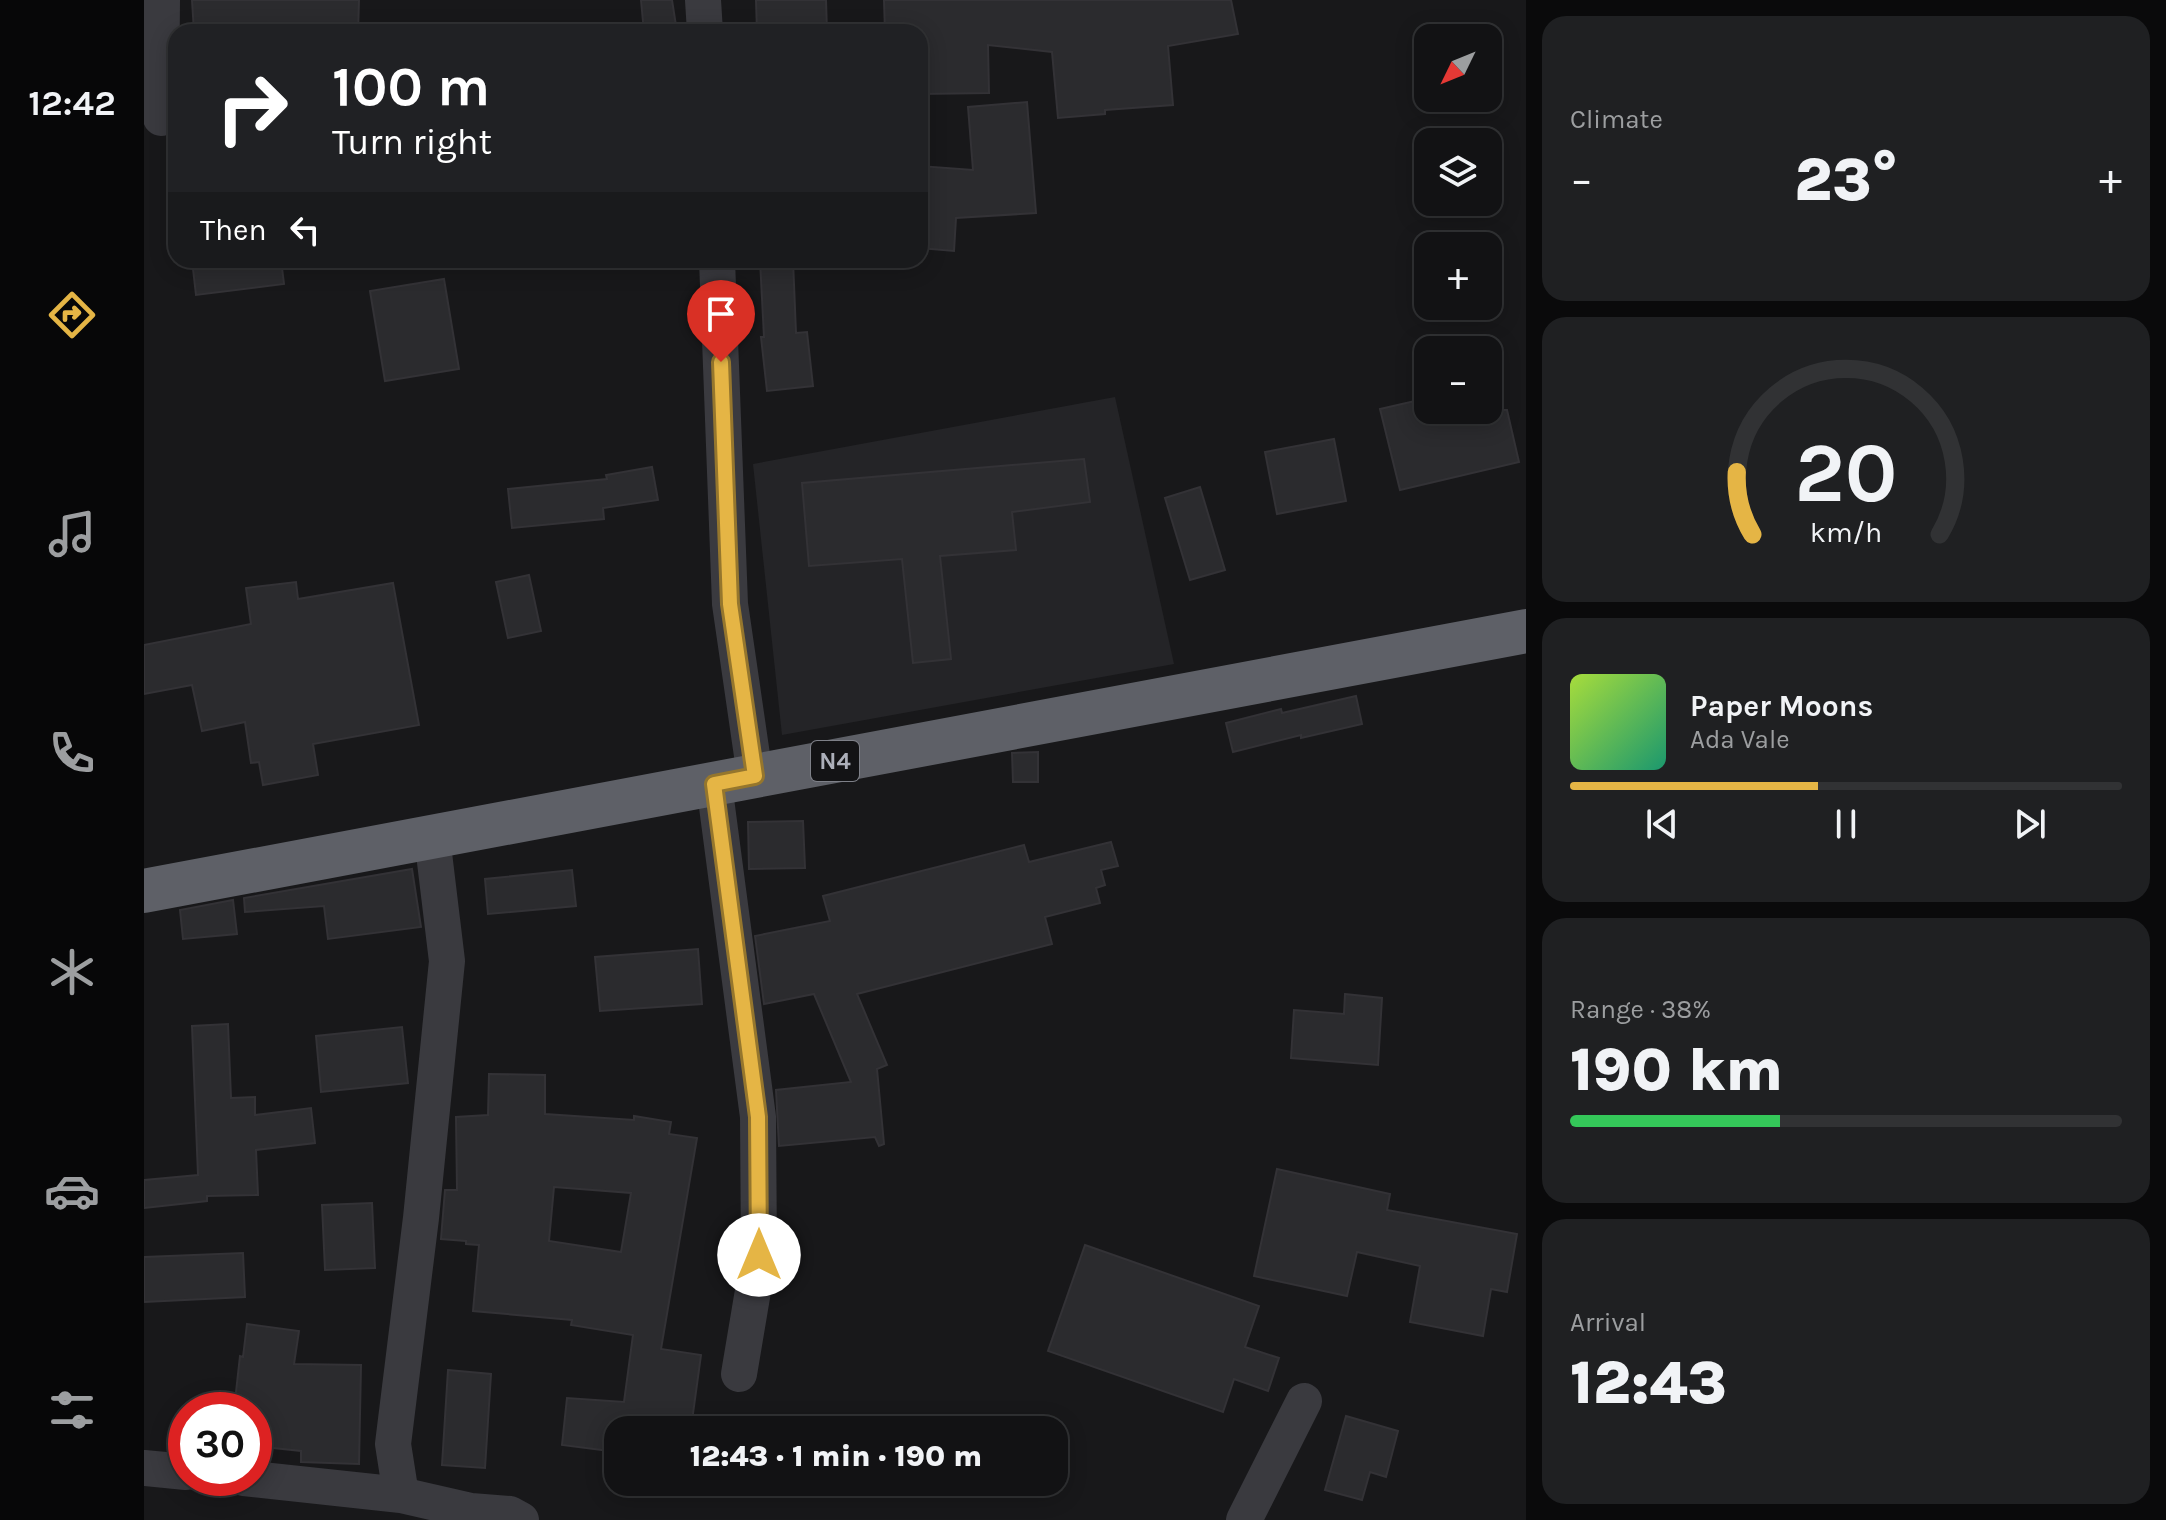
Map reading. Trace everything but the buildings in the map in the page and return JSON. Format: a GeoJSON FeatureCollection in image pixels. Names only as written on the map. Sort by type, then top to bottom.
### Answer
{"type":"FeatureCollection","features":[{"type":"Feature","properties":{"kind":"highway","name":"N4"},"geometry":{"type":"LineString","coordinates":[[144,891],[1526,631]]}},
{"type":"Feature","properties":{"kind":"street"},"geometry":{"type":"LineString","coordinates":[[160,118],[162,0]]}},
{"type":"Feature","properties":{"kind":"street"},"geometry":{"type":"LineString","coordinates":[[703,0],[704,24]]}},
{"type":"Feature","properties":{"kind":"street"},"geometry":{"type":"LineString","coordinates":[[717,268],[734,780],[758,1117],[759,1255],[739,1374]]}},
{"type":"Feature","properties":{"kind":"street"},"geometry":{"type":"LineString","coordinates":[[401,1495],[393,1444],[421,1218],[447,961],[432,837]]}},
{"type":"Feature","properties":{"kind":"street"},"geometry":{"type":"LineString","coordinates":[[1244,1520],[1304,1401]]}},
{"type":"Feature","properties":{"kind":"street"},"geometry":{"type":"LineString","coordinates":[[144,1468],[168,1470]]}},
{"type":"Feature","properties":{"kind":"street"},"geometry":{"type":"LineString","coordinates":[[272,1481],[401,1495],[471,1511],[510,1514],[521,1520]]}},
{"type":"Feature","properties":{"kind":"shaded area"},"geometry":{"type":"Polygon","coordinates":[[[1115,397],[1174,664],[782,735],[753,464],[1115,397]]]}},
{"type":"Feature","properties":{"kind":"route"},"geometry":{"type":"LineString","coordinates":[[721,362],[730,604],[755,776],[714,784],[758,1117],[759,1255]]}}]}
